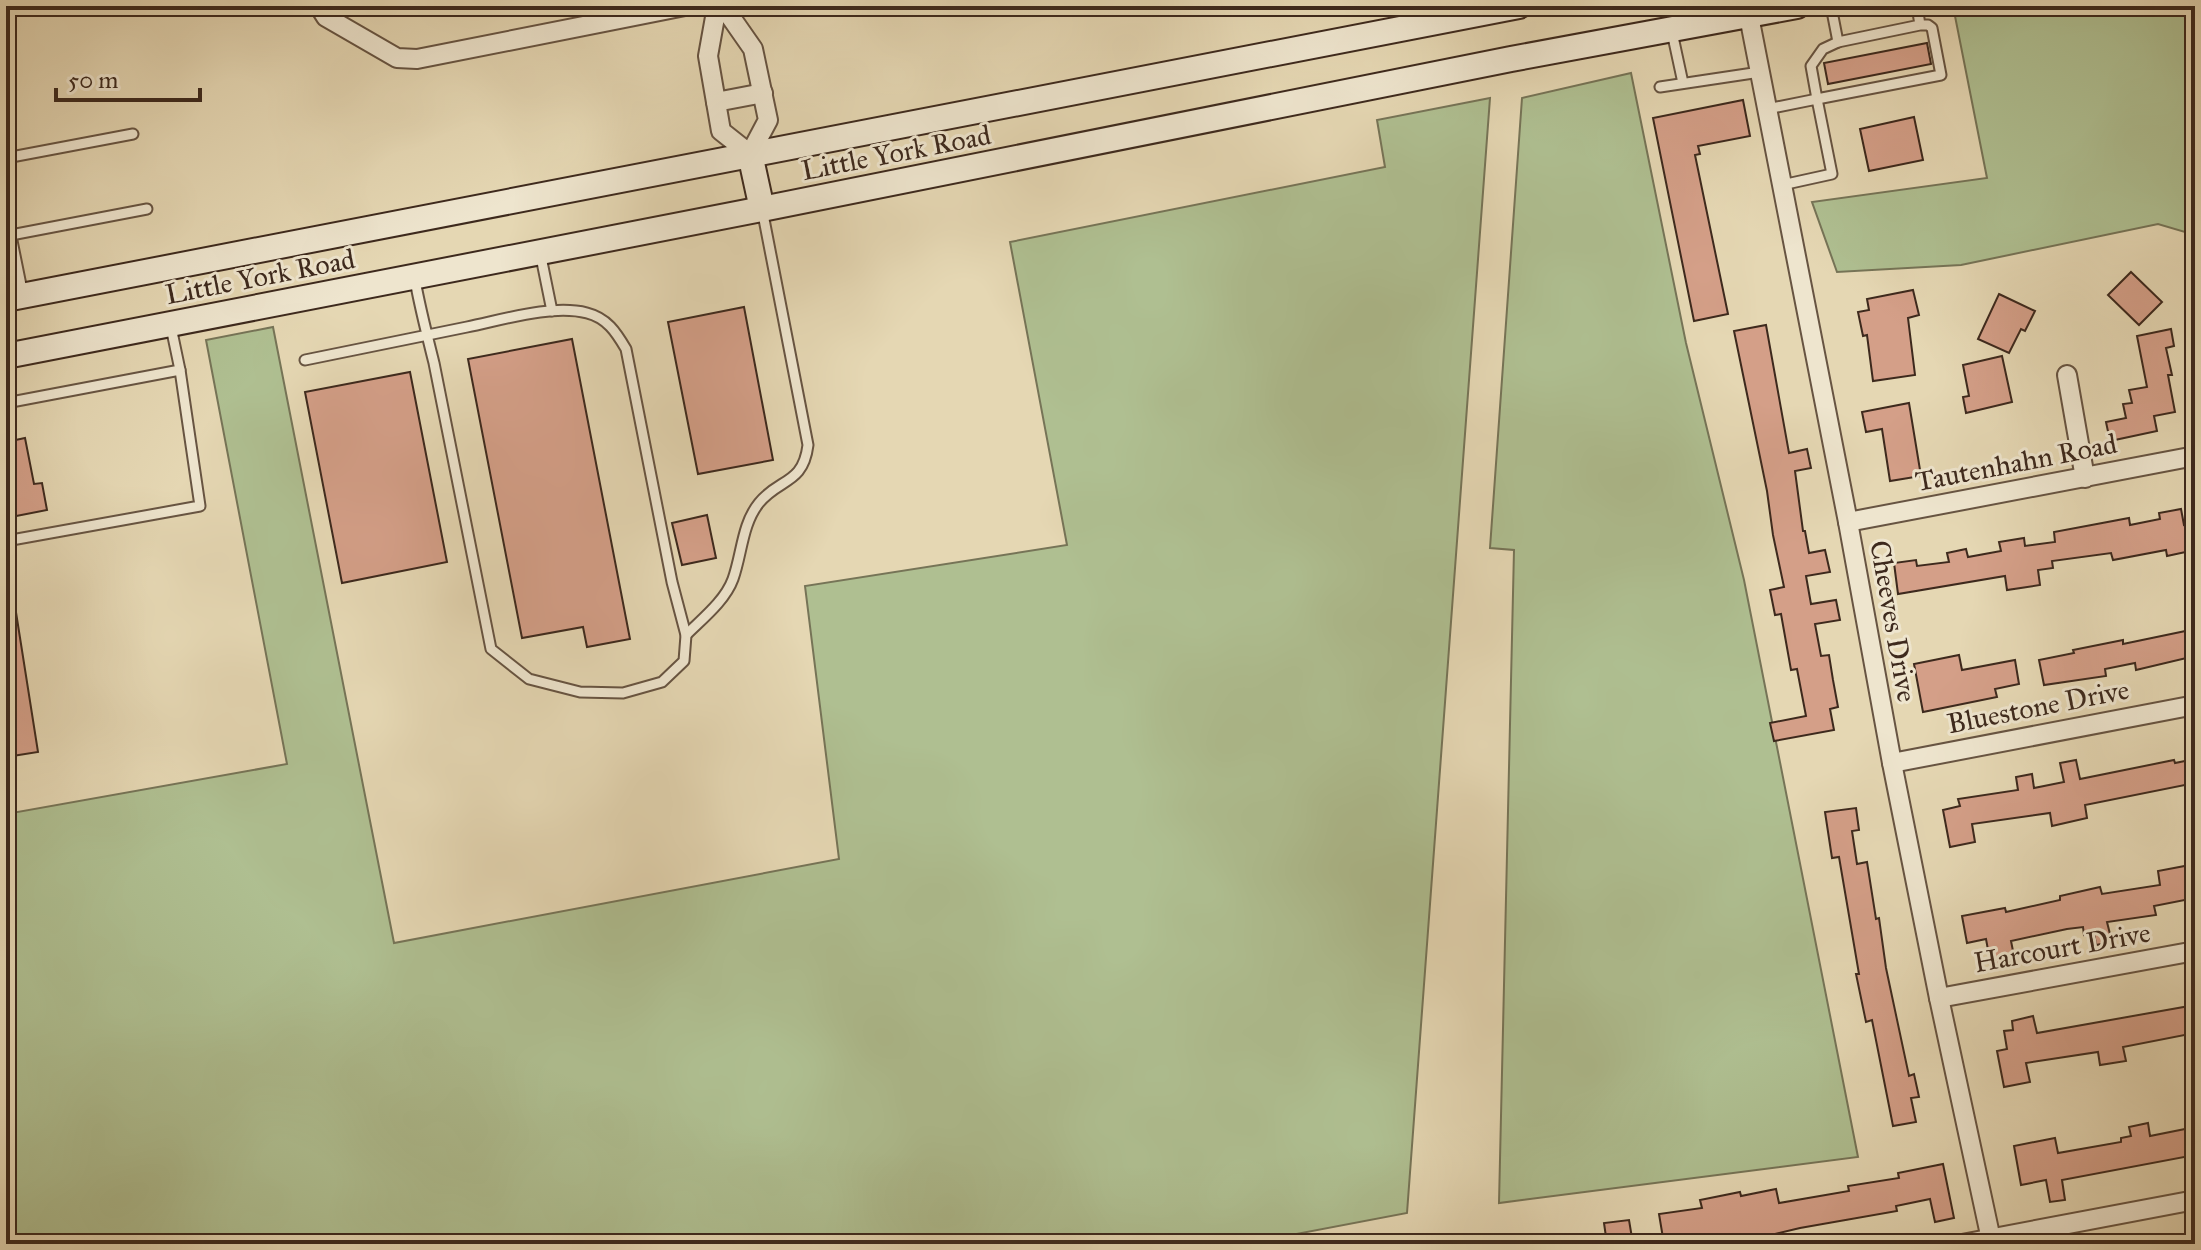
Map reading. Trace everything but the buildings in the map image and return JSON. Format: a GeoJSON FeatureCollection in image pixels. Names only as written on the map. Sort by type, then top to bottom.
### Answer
{"type":"FeatureCollection","features":[{"type":"Feature","properties":{"kind":"main road","name":"Little York Road"},"geometry":{"type":"LineString","coordinates":[[15,297],[1519,6]]}},
{"type":"Feature","properties":{"kind":"main road","name":"Little York Road"},"geometry":{"type":"LineString","coordinates":[[6,356],[1671,30],[1748,11],[1797,6]]}},
{"type":"Feature","properties":{"kind":"main road"},"geometry":{"type":"LineString","coordinates":[[750,154],[762,209]]}},
{"type":"Feature","properties":{"kind":"street"},"geometry":{"type":"LineString","coordinates":[[319,6],[326,17],[397,58],[417,59],[685,6]]}},
{"type":"Feature","properties":{"kind":"street"},"geometry":{"type":"LineString","coordinates":[[720,6],[753,49],[763,93],[768,120],[750,154],[721,131],[708,56],[720,6]]}},
{"type":"Feature","properties":{"kind":"street","name":"Cheeves Drive"},"geometry":{"type":"LineString","coordinates":[[1748,11],[1892,763],[1992,1241]]}},
{"type":"Feature","properties":{"kind":"street"},"geometry":{"type":"LineString","coordinates":[[716,102],[763,93]]}},
{"type":"Feature","properties":{"kind":"street"},"geometry":{"type":"LineString","coordinates":[[2067,375],[2085,478]]}},
{"type":"Feature","properties":{"kind":"street","name":"Tautenhahn Road"},"geometry":{"type":"LineString","coordinates":[[1848,522],[2195,456]]}},
{"type":"Feature","properties":{"kind":"street","name":"Bluestone Drive"},"geometry":{"type":"LineString","coordinates":[[1892,763],[2195,705]]}},
{"type":"Feature","properties":{"kind":"street","name":"Harcourt Drive"},"geometry":{"type":"LineString","coordinates":[[1939,998],[2195,951]]}},
{"type":"Feature","properties":{"kind":"street"},"geometry":{"type":"LineString","coordinates":[[1962,1244],[1992,1241],[2195,1200]]}},
{"type":"Feature","properties":{"kind":"lane"},"geometry":{"type":"LineString","coordinates":[[1831,6],[1838,42]]}},
{"type":"Feature","properties":{"kind":"lane"},"geometry":{"type":"LineString","coordinates":[[1917,6],[1920,25]]}},
{"type":"Feature","properties":{"kind":"lane"},"geometry":{"type":"LineString","coordinates":[[1767,109],[1817,99],[1941,75],[1932,28],[1920,25],[1838,42],[1823,49],[1811,66],[1817,99],[1832,174],[1782,185]]}},
{"type":"Feature","properties":{"kind":"lane"},"geometry":{"type":"LineString","coordinates":[[1671,30],[1683,83]]}},
{"type":"Feature","properties":{"kind":"lane"},"geometry":{"type":"LineString","coordinates":[[1660,87],[1760,72]]}},
{"type":"Feature","properties":{"kind":"lane"},"geometry":{"type":"LineString","coordinates":[[6,158],[133,134]]}},
{"type":"Feature","properties":{"kind":"lane"},"geometry":{"type":"LineString","coordinates":[[9,234],[147,209]]}},
{"type":"Feature","properties":{"kind":"lane"},"geometry":{"type":"LineString","coordinates":[[686,635],[733,581],[749,519],[760,501],[798,474],[806,459],[808,445],[762,209]]}},
{"type":"Feature","properties":{"kind":"lane"},"geometry":{"type":"LineString","coordinates":[[6,211],[15,297]]}},
{"type":"Feature","properties":{"kind":"lane"},"geometry":{"type":"LineString","coordinates":[[540,252],[552,311]]}},
{"type":"Feature","properties":{"kind":"lane"},"geometry":{"type":"LineString","coordinates":[[305,360],[427,335],[552,311],[585,312],[603,318],[626,349],[672,582],[686,635],[684,661],[662,682],[623,693],[580,692],[529,679],[491,649],[434,363],[427,335],[415,276]]}},
{"type":"Feature","properties":{"kind":"lane"},"geometry":{"type":"LineString","coordinates":[[6,541],[200,506],[171,323]]}},
{"type":"Feature","properties":{"kind":"lane"},"geometry":{"type":"LineString","coordinates":[[6,403],[180,370]]}},
{"type":"Feature","properties":{"kind":"green space"},"geometry":{"type":"Polygon","coordinates":[[[1953,6],[2195,6],[2195,235],[2158,224],[1961,265],[1837,272],[1812,202],[1987,178],[1953,6]]]}},
{"type":"Feature","properties":{"kind":"green space"},"geometry":{"type":"Polygon","coordinates":[[[1631,73],[1686,343],[1744,580],[1858,1157],[1499,1203],[1514,550],[1490,548],[1522,98],[1631,73]]]}},
{"type":"Feature","properties":{"kind":"green space"},"geometry":{"type":"Polygon","coordinates":[[[1490,98],[1407,1213],[1243,1244],[6,1244],[6,814],[287,764],[206,340],[273,327],[394,943],[839,859],[805,586],[1067,545],[1010,242],[1385,167],[1377,120],[1490,98]]]}}]}
